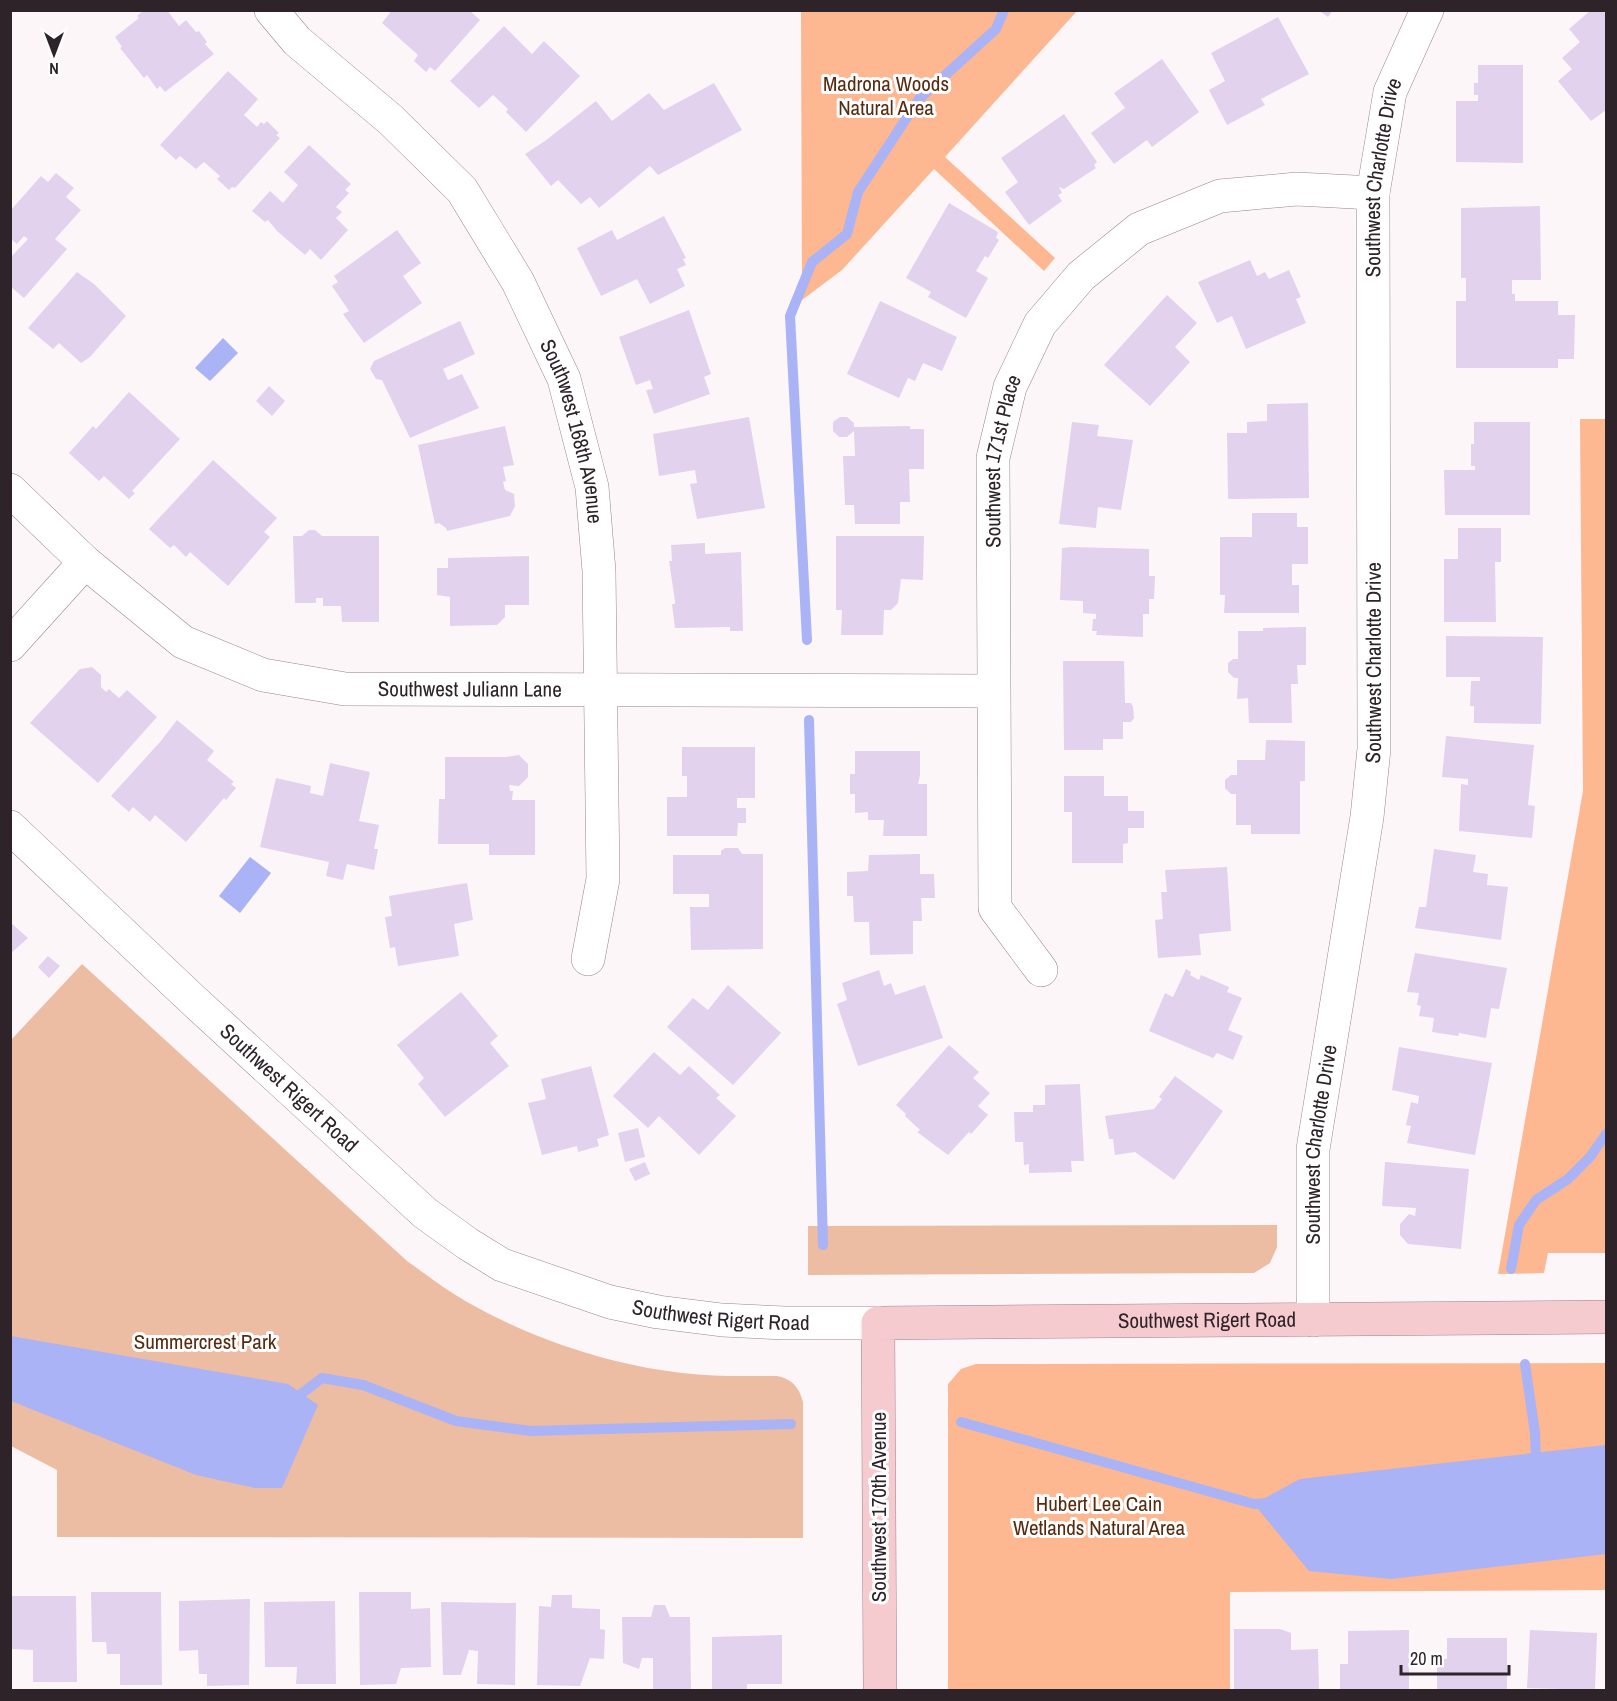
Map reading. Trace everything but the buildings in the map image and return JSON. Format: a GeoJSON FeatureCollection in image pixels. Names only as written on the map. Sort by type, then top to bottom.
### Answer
{"type":"FeatureCollection","features":[{"type":"Feature","properties":{"kind":"main road","name":"Southwest Rigert Road"},"geometry":{"type":"LineString","coordinates":[[878,1323],[1606,1317]]}},
{"type":"Feature","properties":{"kind":"main road","name":"Southwest 170th Avenue"},"geometry":{"type":"LineString","coordinates":[[878,1323],[880,1690]]}},
{"type":"Feature","properties":{"kind":"street","name":"Southwest 168th Avenue"},"geometry":{"type":"LineString","coordinates":[[271,10],[297,41],[391,120],[462,190],[518,282],[564,379],[592,487],[599,572],[603,879],[588,959]]}},
{"type":"Feature","properties":{"kind":"street","name":"Southwest Charlotte Drive"},"geometry":{"type":"LineString","coordinates":[[1313,1320],[1313,1149],[1367,817],[1374,749],[1373,193],[1390,92],[1427,10]]}},
{"type":"Feature","properties":{"kind":"street","name":"Southwest 171st Place"},"geometry":{"type":"LineString","coordinates":[[1041,970],[995,908],[993,458],[1010,387],[1040,324],[1081,276],[1139,229],[1221,196],[1298,189],[1373,193]]}},
{"type":"Feature","properties":{"kind":"street","name":"Southwest Juliann Lane"},"geometry":{"type":"LineString","coordinates":[[10,490],[86,562],[183,642],[262,675],[345,689],[993,691]]}},
{"type":"Feature","properties":{"kind":"street"},"geometry":{"type":"LineString","coordinates":[[10,645],[86,562]]}},
{"type":"Feature","properties":{"kind":"street","name":"Southwest Rigert Road"},"geometry":{"type":"LineString","coordinates":[[10,827],[201,1008],[425,1213],[502,1265],[610,1302],[658,1312],[722,1320],[784,1323],[878,1323]]}},
{"type":"Feature","properties":{"kind":"green space","name":"Madrona Woods Natural Area"},"geometry":{"type":"Polygon","coordinates":[[[801,11],[1077,11],[945,157],[1055,258],[1044,271],[934,169],[842,270],[802,300],[801,11]]]}},
{"type":"Feature","properties":{"kind":"green space"},"geometry":{"type":"Polygon","coordinates":[[[1580,419],[1606,419],[1606,1253],[1548,1253],[1544,1273],[1498,1274],[1583,791],[1580,419]]]}},
{"type":"Feature","properties":{"kind":"green space","name":"Summercrest Park"},"geometry":{"type":"Polygon","coordinates":[[[82,964],[407,1261],[467,1302],[544,1338],[626,1363],[694,1374],[777,1376],[791,1382],[797,1388],[803,1402],[803,1538],[57,1537],[57,1470],[11,1446],[10,1041],[82,964]]]}},
{"type":"Feature","properties":{"kind":"green space"},"geometry":{"type":"Polygon","coordinates":[[[1277,1225],[1277,1247],[1270,1263],[1254,1273],[808,1275],[808,1226],[1277,1225]]]}},
{"type":"Feature","properties":{"kind":"green space","name":"Hubert Lee Cain Wetlands Natural Area"},"geometry":{"type":"Polygon","coordinates":[[[1606,1363],[1606,1590],[1230,1592],[1230,1690],[948,1690],[948,1384],[961,1369],[976,1364],[1606,1363]]]}},
{"type":"Feature","properties":{"kind":"water"},"geometry":{"type":"Polygon","coordinates":[[[223,338],[238,353],[210,381],[195,368],[223,338]]]}},
{"type":"Feature","properties":{"kind":"water"},"geometry":{"type":"Polygon","coordinates":[[[250,857],[271,873],[240,913],[219,896],[250,857]]]}},
{"type":"Feature","properties":{"kind":"water"},"geometry":{"type":"Polygon","coordinates":[[[10,1336],[288,1384],[318,1405],[282,1488],[255,1488],[196,1475],[11,1401],[10,1336]]]}},
{"type":"Feature","properties":{"kind":"water"},"geometry":{"type":"Polygon","coordinates":[[[1606,1445],[1606,1554],[1391,1579],[1309,1571],[1254,1504],[1300,1479],[1606,1445]]]}},
{"type":"Feature","properties":{"kind":"waterway"},"geometry":{"type":"LineString","coordinates":[[807,640],[790,316],[812,262],[847,234],[858,192],[919,99],[996,29],[1004,10]]}},
{"type":"Feature","properties":{"kind":"waterway"},"geometry":{"type":"LineString","coordinates":[[809,720],[823,1245]]}},
{"type":"Feature","properties":{"kind":"waterway"},"geometry":{"type":"LineString","coordinates":[[1511,1269],[1519,1225],[1536,1200],[1568,1179],[1590,1157],[1606,1134]]}},
{"type":"Feature","properties":{"kind":"waterway"},"geometry":{"type":"LineString","coordinates":[[1525,1364],[1535,1433],[1536,1465]]}},
{"type":"Feature","properties":{"kind":"waterway"},"geometry":{"type":"LineString","coordinates":[[291,1404],[322,1378],[363,1385],[456,1421],[531,1431],[791,1424]]}},
{"type":"Feature","properties":{"kind":"waterway"},"geometry":{"type":"LineString","coordinates":[[961,1422],[1254,1504],[1268,1503]]}}]}
